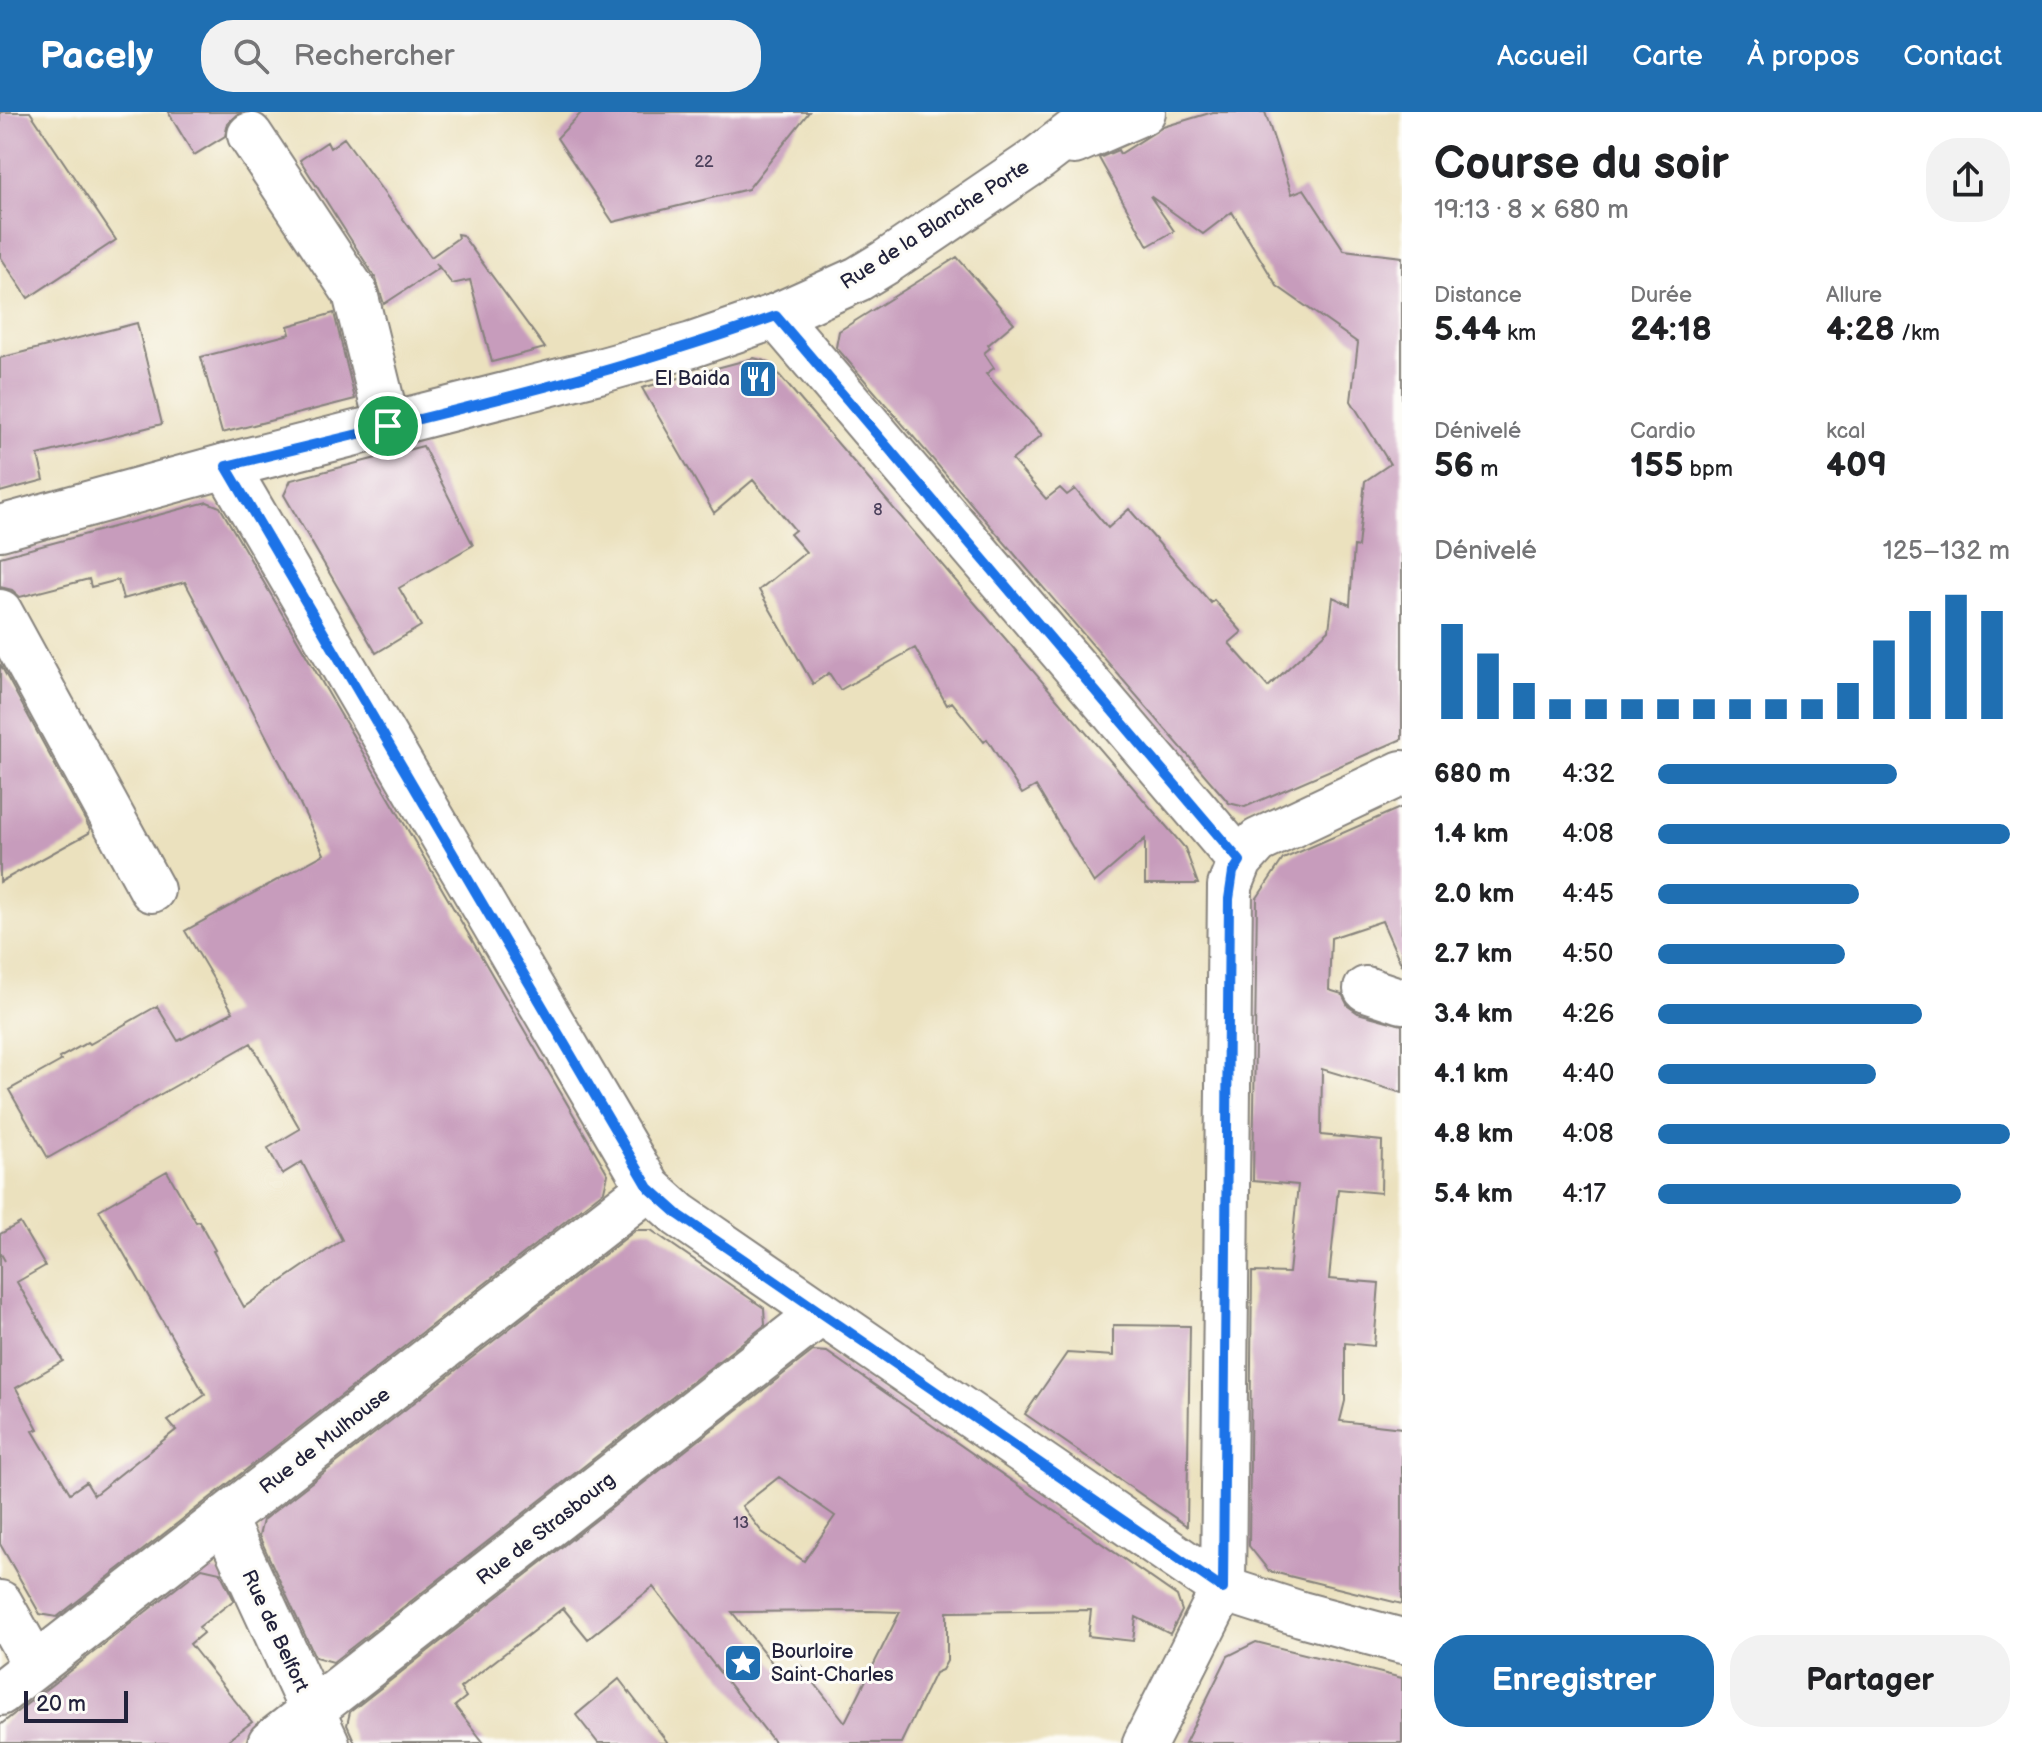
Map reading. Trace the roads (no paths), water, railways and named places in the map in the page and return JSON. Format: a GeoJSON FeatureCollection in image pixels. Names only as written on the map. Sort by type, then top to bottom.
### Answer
{"type":"FeatureCollection","features":[{"type":"Feature","properties":{"kind":"street","name":"Rue de la Blanche Porte"},"geometry":{"type":"LineString","coordinates":[[0,528],[664,353],[776,316],[858,279],[1039,158],[1099,112]]}},
{"type":"Feature","properties":{"kind":"street","name":"Rue de la Blanche Porte"},"geometry":{"type":"LineString","coordinates":[[1039,158],[1143,112]]}},
{"type":"Feature","properties":{"kind":"street"},"geometry":{"type":"LineString","coordinates":[[250,135],[355,293],[388,426]]}},
{"type":"Feature","properties":{"kind":"street"},"geometry":{"type":"LineString","coordinates":[[776,316],[1240,861]]}},
{"type":"Feature","properties":{"kind":"street"},"geometry":{"type":"LineString","coordinates":[[226,466],[649,1188],[679,1215],[1223,1589],[1402,1641]]}},
{"type":"Feature","properties":{"kind":"street"},"geometry":{"type":"LineString","coordinates":[[0,612],[152,890]]}},
{"type":"Feature","properties":{"kind":"street"},"geometry":{"type":"LineString","coordinates":[[1145,1743],[1223,1589],[1229,899],[1233,872],[1258,841],[1402,773]]}},
{"type":"Feature","properties":{"kind":"street","name":"Rue de Mulhouse"},"geometry":{"type":"LineString","coordinates":[[0,1693],[649,1188]]}},
{"type":"Feature","properties":{"kind":"street","name":"Rue de Strasbourg"},"geometry":{"type":"LineString","coordinates":[[270,1743],[320,1727],[821,1313]]}},
{"type":"Feature","properties":{"kind":"street","name":"Rue de Belfort"},"geometry":{"type":"LineString","coordinates":[[224,1520],[320,1727]]}},
{"type":"Feature","properties":{"kind":"street"},"geometry":{"type":"LineString","coordinates":[[0,1603],[35,1665]]}},
{"type":"Feature","properties":{"kind":"place","name":"El Baida"},"geometry":{"type":"Point","coordinates":[758,379]}},
{"type":"Feature","properties":{"kind":"place","name":"Bourloire Saint-Charles"},"geometry":{"type":"Point","coordinates":[743,1663]}}]}
